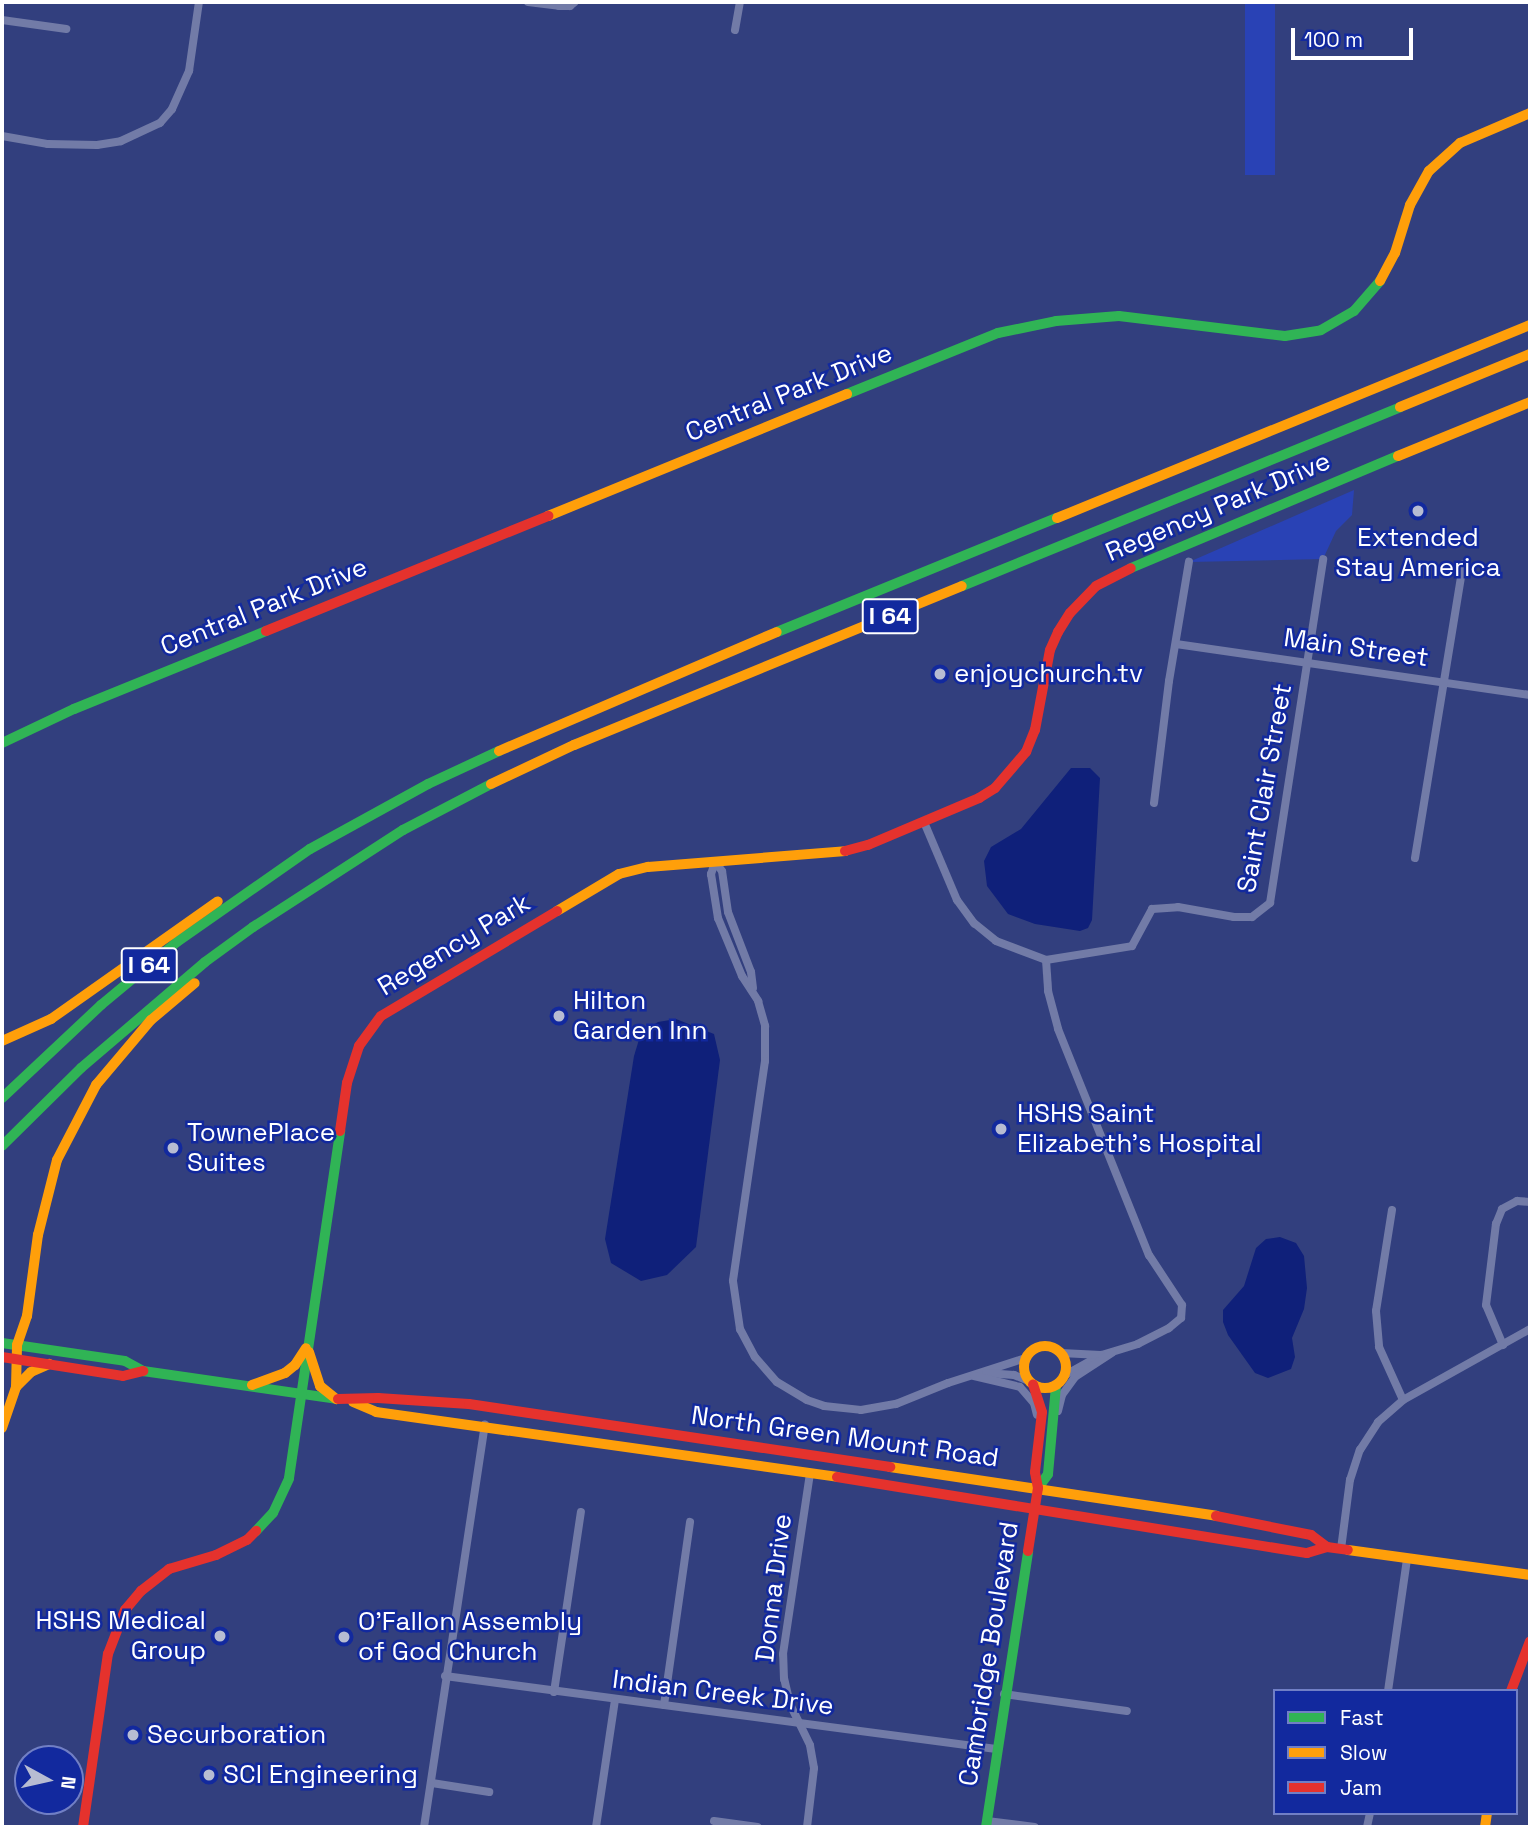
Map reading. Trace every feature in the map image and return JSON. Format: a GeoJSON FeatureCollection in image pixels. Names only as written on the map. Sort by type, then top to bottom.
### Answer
{"type":"FeatureCollection","features":[{"type":"Feature","properties":{"kind":"main road","name":"Central Park Drive"},"geometry":{"type":"LineString","coordinates":[[2,743],[71,710],[998,333],[1056,321],[1119,316],[1274,336],[1321,330],[1354,311],[1378,286],[1391,262],[1410,205],[1429,171],[1461,143],[1530,113]]}},
{"type":"Feature","properties":{"kind":"main road","name":"I 64"},"geometry":{"type":"LineString","coordinates":[[2,1098],[134,977],[223,909],[310,849],[428,784],[547,728],[1530,325]]}},
{"type":"Feature","properties":{"kind":"main road","name":"I 64"},"geometry":{"type":"LineString","coordinates":[[2,1146],[81,1068],[153,1004],[269,918],[403,830],[539,761],[1530,354]]}},
{"type":"Feature","properties":{"kind":"main road","name":"Regency Park Drive"},"geometry":{"type":"LineString","coordinates":[[925,822],[963,806],[995,788],[1026,752],[1035,730],[1050,650],[1070,613],[1096,586],[1115,575],[1215,535],[1260,512],[1530,402]]}},
{"type":"Feature","properties":{"kind":"main road","name":"Regency Park"},"geometry":{"type":"LineString","coordinates":[[83,1827],[108,1654],[118,1623],[141,1591],[169,1569],[232,1549],[247,1540],[273,1513],[289,1478],[347,1083],[351,1064],[370,1029],[394,1007],[611,878],[648,867],[839,853],[925,822]]}},
{"type":"Feature","properties":{"kind":"main road"},"geometry":{"type":"LineString","coordinates":[[2,1041],[51,1019],[179,927],[285,858],[310,849]]}},
{"type":"Feature","properties":{"kind":"main road"},"geometry":{"type":"LineString","coordinates":[[2,1428],[16,1387],[17,1345],[27,1316],[38,1235],[57,1160],[96,1085],[151,1020],[254,936],[269,918]]}},
{"type":"Feature","properties":{"kind":"main road","name":"North Green Mount Road"},"geometry":{"type":"LineString","coordinates":[[2,1343],[125,1361],[143,1371],[336,1399],[351,1401],[378,1398],[469,1404],[1038,1488],[1252,1522],[1311,1535],[1327,1547]]}},
{"type":"Feature","properties":{"kind":"main road"},"geometry":{"type":"LineString","coordinates":[[246,1386],[285,1373],[295,1365],[308,1346]]}},
{"type":"Feature","properties":{"kind":"main road"},"geometry":{"type":"LineString","coordinates":[[308,1346],[320,1386],[336,1399]]}},
{"type":"Feature","properties":{"kind":"main road"},"geometry":{"type":"LineString","coordinates":[[1031,1382],[1042,1388],[1056,1385],[1065,1375],[1066,1361],[1061,1353],[1044,1346],[1032,1350],[1026,1358],[1025,1372],[1041,1404],[1042,1425],[1035,1472],[1038,1488]]}},
{"type":"Feature","properties":{"kind":"main road","name":"North Green Mount Road"},"geometry":{"type":"LineString","coordinates":[[2,1357],[123,1376],[143,1371]]}},
{"type":"Feature","properties":{"kind":"main road"},"geometry":{"type":"LineString","coordinates":[[16,1387],[31,1372],[49,1364]]}},
{"type":"Feature","properties":{"kind":"main road"},"geometry":{"type":"LineString","coordinates":[[1038,1488],[1048,1474],[1056,1385]]}},
{"type":"Feature","properties":{"kind":"main road","name":"North Green Mount Road"},"geometry":{"type":"LineString","coordinates":[[351,1401],[376,1412],[485,1425],[810,1473],[1307,1553],[1327,1547],[1530,1575]]}},
{"type":"Feature","properties":{"kind":"main road","name":"Cambridge Boulevard"},"geometry":{"type":"LineString","coordinates":[[986,1824],[1038,1488]]}},
{"type":"Feature","properties":{"kind":"main road"},"geometry":{"type":"LineString","coordinates":[[1512,1689],[1530,1641]]}},
{"type":"Feature","properties":{"kind":"street"},"geometry":{"type":"LineString","coordinates":[[2,136],[48,144],[97,145],[121,141],[160,124],[172,109],[189,71],[199,2]]}},
{"type":"Feature","properties":{"kind":"street"},"geometry":{"type":"LineString","coordinates":[[528,2],[573,4]]}},
{"type":"Feature","properties":{"kind":"street"},"geometry":{"type":"LineString","coordinates":[[735,30],[740,2]]}},
{"type":"Feature","properties":{"kind":"street"},"geometry":{"type":"LineString","coordinates":[[2,20],[66,29]]}},
{"type":"Feature","properties":{"kind":"street","name":"Saint Clair Street"},"geometry":{"type":"LineString","coordinates":[[1046,960],[1132,946],[1152,909],[1178,908],[1252,917],[1270,903],[1323,559]]}},
{"type":"Feature","properties":{"kind":"street"},"geometry":{"type":"LineString","coordinates":[[1154,803],[1189,562]]}},
{"type":"Feature","properties":{"kind":"street"},"geometry":{"type":"LineString","coordinates":[[1415,858],[1463,564]]}},
{"type":"Feature","properties":{"kind":"street","name":"Main Street"},"geometry":{"type":"LineString","coordinates":[[1176,644],[1530,695]]}},
{"type":"Feature","properties":{"kind":"street"},"geometry":{"type":"LineString","coordinates":[[925,822],[957,900],[974,923],[996,940],[1046,960],[1048,991],[1056,1026],[1149,1255],[1182,1305],[1183,1315],[1169,1328],[1101,1355],[1065,1375]]}},
{"type":"Feature","properties":{"kind":"street"},"geometry":{"type":"LineString","coordinates":[[715,862],[712,868],[712,887],[718,918],[742,976],[753,988],[762,1012],[766,1043],[733,1281],[736,1315],[746,1343],[766,1370],[791,1391],[824,1406],[842,1409],[882,1408],[1026,1358]]}},
{"type":"Feature","properties":{"kind":"street"},"geometry":{"type":"LineString","coordinates":[[1503,1345],[1486,1305],[1496,1224],[1502,1209],[1517,1201],[1530,1202]]}},
{"type":"Feature","properties":{"kind":"street"},"geometry":{"type":"LineString","coordinates":[[1392,1210],[1376,1311],[1379,1347],[1403,1400]]}},
{"type":"Feature","properties":{"kind":"street"},"geometry":{"type":"LineString","coordinates":[[1341,1549],[1350,1480],[1360,1450],[1378,1422],[1403,1400],[1530,1329]]}},
{"type":"Feature","properties":{"kind":"street"},"geometry":{"type":"LineString","coordinates":[[1054,1424],[1068,1386],[1081,1372],[1105,1360],[1114,1351]]}},
{"type":"Feature","properties":{"kind":"street"},"geometry":{"type":"LineString","coordinates":[[1061,1353],[1101,1355]]}},
{"type":"Feature","properties":{"kind":"street"},"geometry":{"type":"LineString","coordinates":[[979,1374],[1014,1375],[1031,1382]]}},
{"type":"Feature","properties":{"kind":"street"},"geometry":{"type":"LineString","coordinates":[[979,1374],[1020,1387],[1034,1403],[1042,1425]]}},
{"type":"Feature","properties":{"kind":"street"},"geometry":{"type":"LineString","coordinates":[[424,1827],[485,1425]]}},
{"type":"Feature","properties":{"kind":"street","name":"Donna Drive"},"geometry":{"type":"LineString","coordinates":[[807,1827],[814,1768],[810,1745],[790,1704],[784,1679],[783,1654],[810,1473]]}},
{"type":"Feature","properties":{"kind":"street"},"geometry":{"type":"LineString","coordinates":[[554,1692],[581,1512]]}},
{"type":"Feature","properties":{"kind":"street"},"geometry":{"type":"LineString","coordinates":[[664,1705],[690,1522]]}},
{"type":"Feature","properties":{"kind":"street"},"geometry":{"type":"LineString","coordinates":[[1388,1689],[1407,1559]]}},
{"type":"Feature","properties":{"kind":"street","name":"Indian Creek Drive"},"geometry":{"type":"LineString","coordinates":[[445,1676],[996,1749]]}},
{"type":"Feature","properties":{"kind":"street"},"geometry":{"type":"LineString","coordinates":[[1004,1694],[1127,1711]]}},
{"type":"Feature","properties":{"kind":"street"},"geometry":{"type":"LineString","coordinates":[[596,1827],[615,1699]]}},
{"type":"Feature","properties":{"kind":"street"},"geometry":{"type":"LineString","coordinates":[[432,1783],[489,1792]]}},
{"type":"Feature","properties":{"kind":"street"},"geometry":{"type":"LineString","coordinates":[[714,1821],[758,1827]]}},
{"type":"Feature","properties":{"kind":"street"},"geometry":{"type":"LineString","coordinates":[[986,1824],[1035,1827]]}},
{"type":"Feature","properties":{"kind":"shaded area"},"geometry":{"type":"Polygon","coordinates":[[[1245,2],[1275,2],[1275,175],[1245,175],[1245,2]]]}},
{"type":"Feature","properties":{"kind":"shaded area"},"geometry":{"type":"Polygon","coordinates":[[[1354,490],[1352,515],[1336,531],[1323,559],[1189,562],[1354,490]]]}},
{"type":"Feature","properties":{"kind":"shaded area"},"geometry":{"type":"Polygon","coordinates":[[[1071,768],[1090,768],[1100,778],[1092,920],[1088,928],[1080,931],[1035,924],[1008,914],[987,886],[984,861],[991,847],[1021,829],[1071,768]]]}},
{"type":"Feature","properties":{"kind":"shaded area"},"geometry":{"type":"Polygon","coordinates":[[[676,1019],[714,1034],[720,1060],[696,1247],[667,1275],[641,1281],[611,1263],[605,1239],[634,1056],[641,1033],[658,1022],[676,1019]]]}},
{"type":"Feature","properties":{"kind":"shaded area"},"geometry":{"type":"Polygon","coordinates":[[[1280,1237],[1296,1243],[1304,1256],[1307,1288],[1304,1309],[1292,1338],[1295,1357],[1291,1369],[1268,1378],[1255,1373],[1228,1335],[1223,1322],[1223,1310],[1244,1286],[1256,1248],[1266,1239],[1280,1237]]]}},
{"type":"Feature","properties":{"kind":"traffic: fast"},"geometry":{"type":"LineString","coordinates":[[847,394],[998,333],[1056,321],[1119,316],[1285,336],[1321,330],[1354,311],[1380,281]]}},
{"type":"Feature","properties":{"kind":"traffic: fast"},"geometry":{"type":"LineString","coordinates":[[962,586],[1400,407]]}},
{"type":"Feature","properties":{"kind":"traffic: fast"},"geometry":{"type":"LineString","coordinates":[[1131,568],[1398,456]]}},
{"type":"Feature","properties":{"kind":"traffic: fast"},"geometry":{"type":"LineString","coordinates":[[777,632],[1057,518]]}},
{"type":"Feature","properties":{"kind":"traffic: fast"},"geometry":{"type":"LineString","coordinates":[[2,743],[74,709],[266,631]]}},
{"type":"Feature","properties":{"kind":"traffic: fast"},"geometry":{"type":"LineString","coordinates":[[2,1098],[101,1005],[177,942],[310,849],[428,784],[499,751]]}},
{"type":"Feature","properties":{"kind":"traffic: fast"},"geometry":{"type":"LineString","coordinates":[[2,1146],[81,1068],[205,962],[253,927],[403,830],[491,784]]}},
{"type":"Feature","properties":{"kind":"traffic: fast"},"geometry":{"type":"LineString","coordinates":[[256,1531],[273,1513],[289,1478],[340,1131]]}},
{"type":"Feature","properties":{"kind":"traffic: fast"},"geometry":{"type":"LineString","coordinates":[[2,1343],[125,1361],[143,1371],[338,1399]]}},
{"type":"Feature","properties":{"kind":"traffic: fast"},"geometry":{"type":"LineString","coordinates":[[1038,1488],[1048,1474],[1056,1386]]}},
{"type":"Feature","properties":{"kind":"traffic: fast"},"geometry":{"type":"LineString","coordinates":[[986,1827],[1028,1551]]}},
{"type":"Feature","properties":{"kind":"traffic: slow"},"geometry":{"type":"LineString","coordinates":[[1380,281],[1395,253],[1410,205],[1429,171],[1460,143],[1530,113]]}},
{"type":"Feature","properties":{"kind":"traffic: slow"},"geometry":{"type":"LineString","coordinates":[[1057,518],[1530,325]]}},
{"type":"Feature","properties":{"kind":"traffic: slow"},"geometry":{"type":"LineString","coordinates":[[1400,407],[1530,354]]}},
{"type":"Feature","properties":{"kind":"traffic: slow"},"geometry":{"type":"LineString","coordinates":[[548,516],[847,394]]}},
{"type":"Feature","properties":{"kind":"traffic: slow"},"geometry":{"type":"LineString","coordinates":[[1398,456],[1530,402]]}},
{"type":"Feature","properties":{"kind":"traffic: slow"},"geometry":{"type":"LineString","coordinates":[[491,784],[574,745],[962,586]]}},
{"type":"Feature","properties":{"kind":"traffic: slow"},"geometry":{"type":"LineString","coordinates":[[499,751],[777,632]]}},
{"type":"Feature","properties":{"kind":"traffic: slow"},"geometry":{"type":"LineString","coordinates":[[557,911],[619,874],[648,867],[845,851]]}},
{"type":"Feature","properties":{"kind":"traffic: slow"},"geometry":{"type":"LineString","coordinates":[[2,1041],[51,1019],[218,901]]}},
{"type":"Feature","properties":{"kind":"traffic: slow"},"geometry":{"type":"LineString","coordinates":[[2,1428],[16,1387],[17,1345],[27,1316],[38,1235],[57,1160],[96,1085],[151,1020],[195,983]]}},
{"type":"Feature","properties":{"kind":"traffic: slow"},"geometry":{"type":"LineString","coordinates":[[1045,1346],[1060,1352],[1066,1367],[1060,1382],[1045,1388],[1030,1382],[1024,1367],[1030,1352],[1045,1346]]}},
{"type":"Feature","properties":{"kind":"traffic: slow"},"geometry":{"type":"LineString","coordinates":[[252,1385],[285,1373],[295,1365],[306,1348]]}},
{"type":"Feature","properties":{"kind":"traffic: slow"},"geometry":{"type":"LineString","coordinates":[[309,1352],[320,1386],[336,1399]]}},
{"type":"Feature","properties":{"kind":"traffic: slow"},"geometry":{"type":"LineString","coordinates":[[16,1387],[31,1372],[49,1364]]}},
{"type":"Feature","properties":{"kind":"traffic: slow"},"geometry":{"type":"LineString","coordinates":[[353,1402],[376,1412],[837,1477]]}},
{"type":"Feature","properties":{"kind":"traffic: slow"},"geometry":{"type":"LineString","coordinates":[[890,1467],[1216,1516]]}},
{"type":"Feature","properties":{"kind":"traffic: slow"},"geometry":{"type":"LineString","coordinates":[[1348,1550],[1530,1575]]}},
{"type":"Feature","properties":{"kind":"traffic: slow"},"geometry":{"type":"LineString","coordinates":[[1485,1827],[1487,1815]]}},
{"type":"Feature","properties":{"kind":"traffic: jam"},"geometry":{"type":"LineString","coordinates":[[266,631],[548,516]]}},
{"type":"Feature","properties":{"kind":"traffic: jam"},"geometry":{"type":"LineString","coordinates":[[845,851],[868,845],[979,798],[995,788],[1026,752],[1035,730],[1050,650],[1058,632],[1070,613],[1096,586],[1131,568]]}},
{"type":"Feature","properties":{"kind":"traffic: jam"},"geometry":{"type":"LineString","coordinates":[[340,1131],[347,1083],[359,1046],[381,1016],[557,911]]}},
{"type":"Feature","properties":{"kind":"traffic: jam"},"geometry":{"type":"LineString","coordinates":[[2,1357],[123,1376],[143,1371]]}},
{"type":"Feature","properties":{"kind":"traffic: jam"},"geometry":{"type":"LineString","coordinates":[[1028,1551],[1038,1488],[1035,1472],[1042,1412],[1033,1384]]}},
{"type":"Feature","properties":{"kind":"traffic: jam"},"geometry":{"type":"LineString","coordinates":[[338,1399],[378,1398],[469,1404],[890,1467]]}},
{"type":"Feature","properties":{"kind":"traffic: jam"},"geometry":{"type":"LineString","coordinates":[[837,1477],[1307,1553],[1327,1547],[1348,1550]]}},
{"type":"Feature","properties":{"kind":"traffic: jam"},"geometry":{"type":"LineString","coordinates":[[1216,1516],[1311,1535],[1327,1547]]}},
{"type":"Feature","properties":{"kind":"traffic: jam"},"geometry":{"type":"LineString","coordinates":[[83,1827],[108,1654],[125,1610],[141,1591],[169,1569],[216,1555],[247,1540],[256,1531]]}},
{"type":"Feature","properties":{"kind":"traffic: jam"},"geometry":{"type":"LineString","coordinates":[[1512,1689],[1530,1641]]}},
{"type":"Feature","properties":{"kind":"place","name":"Extended Stay America"},"geometry":{"type":"Point","coordinates":[1418,511]}},
{"type":"Feature","properties":{"kind":"place","name":"enjoychurch.tv"},"geometry":{"type":"Point","coordinates":[940,674]}},
{"type":"Feature","properties":{"kind":"place","name":"Hilton Garden Inn"},"geometry":{"type":"Point","coordinates":[559,1016]}},
{"type":"Feature","properties":{"kind":"place","name":"HSHS Saint Elizabeth's Hospital"},"geometry":{"type":"Point","coordinates":[1001,1129]}},
{"type":"Feature","properties":{"kind":"place","name":"TownePlace Suites"},"geometry":{"type":"Point","coordinates":[173,1148]}},
{"type":"Feature","properties":{"kind":"place","name":"HSHS Medical Group"},"geometry":{"type":"Point","coordinates":[220,1636]}},
{"type":"Feature","properties":{"kind":"place","name":"O'Fallon Assembly of God Church"},"geometry":{"type":"Point","coordinates":[344,1637]}},
{"type":"Feature","properties":{"kind":"place","name":"Securboration"},"geometry":{"type":"Point","coordinates":[133,1735]}},
{"type":"Feature","properties":{"kind":"place","name":"SCI Engineering"},"geometry":{"type":"Point","coordinates":[209,1775]}}]}
